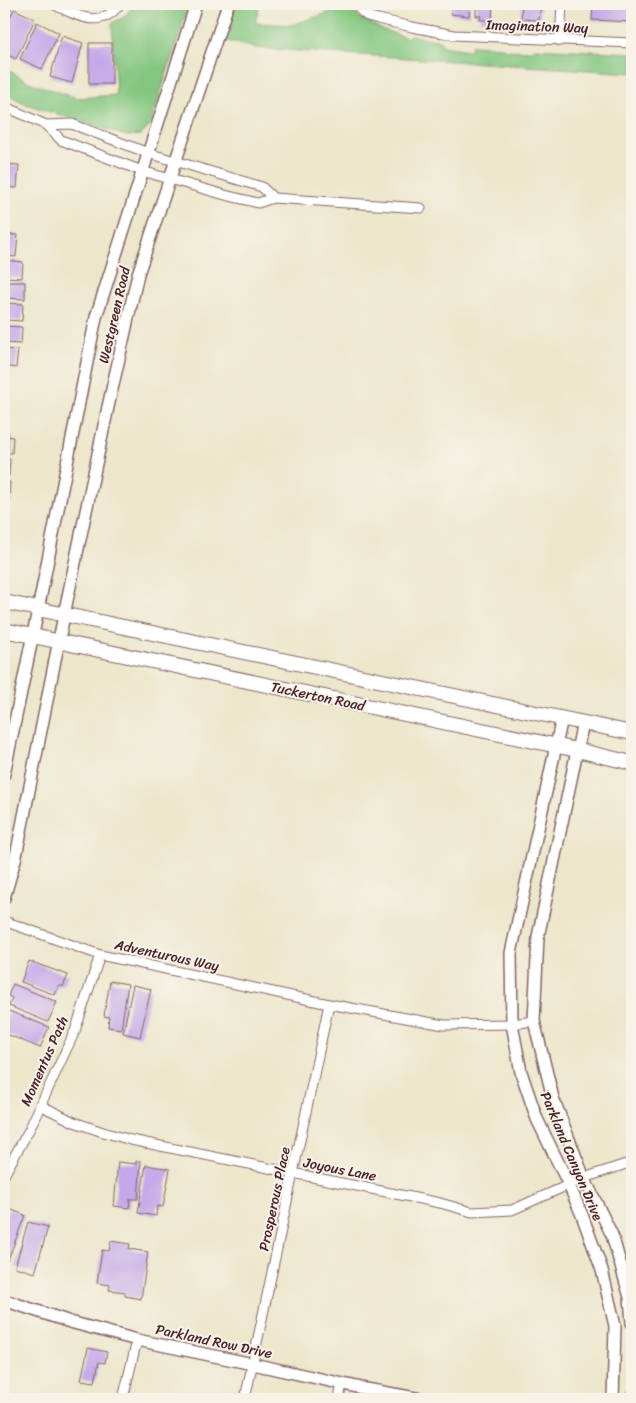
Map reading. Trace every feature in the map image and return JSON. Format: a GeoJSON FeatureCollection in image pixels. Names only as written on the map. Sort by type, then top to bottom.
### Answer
{"type":"FeatureCollection","features":[{"type":"Feature","properties":{"kind":"main road","name":"Tuckerton Road"},"geometry":{"type":"LineString","coordinates":[[4,602],[632,733]]}},
{"type":"Feature","properties":{"kind":"main road","name":"Tuckerton Road"},"geometry":{"type":"LineString","coordinates":[[4,630],[556,745],[632,763]]}},
{"type":"Feature","properties":{"kind":"street"},"geometry":{"type":"LineString","coordinates":[[52,4],[90,19],[106,16],[120,4]]}},
{"type":"Feature","properties":{"kind":"street","name":"Westgreen Road"},"geometry":{"type":"LineString","coordinates":[[4,774],[96,317],[196,4]]}},
{"type":"Feature","properties":{"kind":"street","name":"Westgreen Road"},"geometry":{"type":"LineString","coordinates":[[4,898],[16,856],[64,615],[138,274],[228,4]]}},
{"type":"Feature","properties":{"kind":"street"},"geometry":{"type":"LineString","coordinates":[[560,41],[562,4]]}},
{"type":"Feature","properties":{"kind":"street","name":"Imagination Way"},"geometry":{"type":"LineString","coordinates":[[355,5],[367,16],[454,35],[632,43]]}},
{"type":"Feature","properties":{"kind":"street"},"geometry":{"type":"LineString","coordinates":[[4,106],[46,125],[61,140],[142,171],[225,195],[258,203],[273,198],[421,208]]}},
{"type":"Feature","properties":{"kind":"street"},"geometry":{"type":"LineString","coordinates":[[46,125],[72,124],[148,153],[262,188],[273,198]]}},
{"type":"Feature","properties":{"kind":"street","name":"Parkland Canyon Drive"},"geometry":{"type":"LineString","coordinates":[[562,718],[511,953],[512,1024],[521,1072],[537,1119],[582,1215],[602,1270],[615,1326],[613,1399]]}},
{"type":"Feature","properties":{"kind":"street","name":"Parkland Canyon Drive"},"geometry":{"type":"LineString","coordinates":[[583,722],[538,937],[534,1021],[553,1098],[584,1178],[612,1235],[630,1296],[632,1323]]}},
{"type":"Feature","properties":{"kind":"street","name":"Adventurous Way"},"geometry":{"type":"LineString","coordinates":[[4,920],[100,955],[329,1004],[444,1025],[512,1024],[534,1021]]}},
{"type":"Feature","properties":{"kind":"street","name":"Momentus Path"},"geometry":{"type":"LineString","coordinates":[[4,1175],[29,1130],[75,1031],[100,955]]}},
{"type":"Feature","properties":{"kind":"street","name":"Prosperous Place"},"geometry":{"type":"LineString","coordinates":[[245,1399],[329,1004]]}},
{"type":"Feature","properties":{"kind":"street","name":"Joyous Lane"},"geometry":{"type":"LineString","coordinates":[[40,1105],[74,1122],[122,1138],[472,1212],[512,1210],[584,1178],[632,1162]]}},
{"type":"Feature","properties":{"kind":"street","name":"Parkland Row Drive"},"geometry":{"type":"LineString","coordinates":[[4,1300],[70,1322],[137,1340],[421,1399]]}},
{"type":"Feature","properties":{"kind":"street"},"geometry":{"type":"LineString","coordinates":[[124,1399],[137,1340]]}},
{"type":"Feature","properties":{"kind":"street"},"geometry":{"type":"LineString","coordinates":[[338,1399],[342,1383]]}},
{"type":"Feature","properties":{"kind":"green space"},"geometry":{"type":"Polygon","coordinates":[[[134,4],[189,4],[150,125],[143,133],[127,136],[26,104],[4,92],[4,68],[31,83],[77,98],[116,95],[112,23],[124,17],[134,4]]]}},
{"type":"Feature","properties":{"kind":"green space"},"geometry":{"type":"Polygon","coordinates":[[[236,4],[260,4],[255,23],[292,25],[348,6],[355,15],[381,29],[407,38],[410,35],[440,41],[443,46],[470,50],[472,45],[502,47],[506,50],[532,51],[534,48],[632,53],[632,73],[255,48],[224,40],[236,4]]]}},
{"type":"Feature","properties":{"kind":"building"},"geometry":{"type":"Polygon","coordinates":[[[4,4],[12,7],[4,22],[4,4]]]}},
{"type":"Feature","properties":{"kind":"building"},"geometry":{"type":"Polygon","coordinates":[[[452,4],[470,4],[469,16],[451,14],[452,4]]]}},
{"type":"Feature","properties":{"kind":"building"},"geometry":{"type":"Polygon","coordinates":[[[476,4],[493,4],[492,20],[480,20],[481,16],[476,16],[476,4]]]}},
{"type":"Feature","properties":{"kind":"building"},"geometry":{"type":"Polygon","coordinates":[[[522,4],[541,4],[539,20],[521,19],[522,4]]]}},
{"type":"Feature","properties":{"kind":"building"},"geometry":{"type":"Polygon","coordinates":[[[593,4],[632,4],[632,22],[592,20],[593,4]]]}},
{"type":"Feature","properties":{"kind":"building"},"geometry":{"type":"Polygon","coordinates":[[[14,9],[35,19],[16,59],[4,53],[4,30],[14,9]]]}},
{"type":"Feature","properties":{"kind":"building"},"geometry":{"type":"Polygon","coordinates":[[[37,22],[59,33],[42,69],[20,59],[37,22]]]}},
{"type":"Feature","properties":{"kind":"building"},"geometry":{"type":"Polygon","coordinates":[[[62,36],[83,43],[72,83],[50,77],[62,36]]]}},
{"type":"Feature","properties":{"kind":"building"},"geometry":{"type":"Polygon","coordinates":[[[89,43],[112,43],[112,84],[89,84],[89,43]]]}},
{"type":"Feature","properties":{"kind":"building"},"geometry":{"type":"Polygon","coordinates":[[[4,164],[19,165],[17,188],[4,187],[4,164]]]}},
{"type":"Feature","properties":{"kind":"building"},"geometry":{"type":"Polygon","coordinates":[[[4,197],[9,197],[7,219],[4,219],[4,197]]]}},
{"type":"Feature","properties":{"kind":"building"},"geometry":{"type":"Polygon","coordinates":[[[4,234],[18,235],[16,257],[4,256],[4,234]]]}},
{"type":"Feature","properties":{"kind":"building"},"geometry":{"type":"Polygon","coordinates":[[[4,260],[23,262],[22,278],[4,277],[4,260]]]}},
{"type":"Feature","properties":{"kind":"building"},"geometry":{"type":"Polygon","coordinates":[[[4,282],[25,282],[25,299],[4,298],[4,282]]]}},
{"type":"Feature","properties":{"kind":"building"},"geometry":{"type":"Polygon","coordinates":[[[4,303],[23,304],[22,321],[4,320],[4,303]]]}},
{"type":"Feature","properties":{"kind":"building"},"geometry":{"type":"Polygon","coordinates":[[[4,326],[22,327],[21,344],[4,343],[4,326]]]}},
{"type":"Feature","properties":{"kind":"building"},"geometry":{"type":"Polygon","coordinates":[[[4,349],[18,350],[16,368],[4,366],[4,349]]]}},
{"type":"Feature","properties":{"kind":"building"},"geometry":{"type":"Polygon","coordinates":[[[4,436],[13,437],[12,453],[4,453],[4,436]]]}},
{"type":"Feature","properties":{"kind":"building"},"geometry":{"type":"Polygon","coordinates":[[[4,459],[10,459],[9,476],[4,476],[4,459]]]}},
{"type":"Feature","properties":{"kind":"building"},"geometry":{"type":"Polygon","coordinates":[[[4,482],[10,482],[9,500],[4,499],[4,482]]]}},
{"type":"Feature","properties":{"kind":"building"},"geometry":{"type":"Polygon","coordinates":[[[29,961],[68,975],[63,987],[59,985],[55,995],[21,982],[29,961]]]}},
{"type":"Feature","properties":{"kind":"building"},"geometry":{"type":"Polygon","coordinates":[[[110,981],[128,984],[121,1029],[108,1027],[109,1017],[104,1016],[110,981]]]}},
{"type":"Feature","properties":{"kind":"building"},"geometry":{"type":"Polygon","coordinates":[[[13,984],[57,1002],[48,1022],[9,1006],[12,998],[8,996],[13,984]]]}},
{"type":"Feature","properties":{"kind":"building"},"geometry":{"type":"Polygon","coordinates":[[[133,985],[151,989],[140,1037],[123,1033],[133,985]]]}},
{"type":"Feature","properties":{"kind":"building"},"geometry":{"type":"Polygon","coordinates":[[[9,1011],[49,1027],[40,1048],[4,1033],[4,1024],[9,1011]]]}},
{"type":"Feature","properties":{"kind":"building"},"geometry":{"type":"Polygon","coordinates":[[[136,1161],[141,1161],[138,1199],[130,1199],[129,1208],[114,1206],[118,1162],[136,1164],[136,1161]]]}},
{"type":"Feature","properties":{"kind":"building"},"geometry":{"type":"Polygon","coordinates":[[[146,1165],[170,1169],[163,1207],[157,1206],[156,1216],[138,1213],[146,1165]]]}},
{"type":"Feature","properties":{"kind":"building"},"geometry":{"type":"Polygon","coordinates":[[[9,1209],[25,1215],[8,1260],[4,1259],[4,1218],[9,1209]]]}},
{"type":"Feature","properties":{"kind":"building"},"geometry":{"type":"Polygon","coordinates":[[[28,1222],[48,1227],[35,1273],[15,1267],[28,1222]]]}},
{"type":"Feature","properties":{"kind":"building"},"geometry":{"type":"Polygon","coordinates":[[[111,1241],[130,1244],[129,1249],[148,1252],[141,1299],[125,1296],[125,1292],[109,1290],[110,1285],[97,1283],[102,1250],[109,1251],[111,1241]]]}},
{"type":"Feature","properties":{"kind":"building"},"geometry":{"type":"Polygon","coordinates":[[[88,1348],[107,1352],[105,1363],[99,1362],[95,1382],[81,1380],[88,1348]]]}}]}
